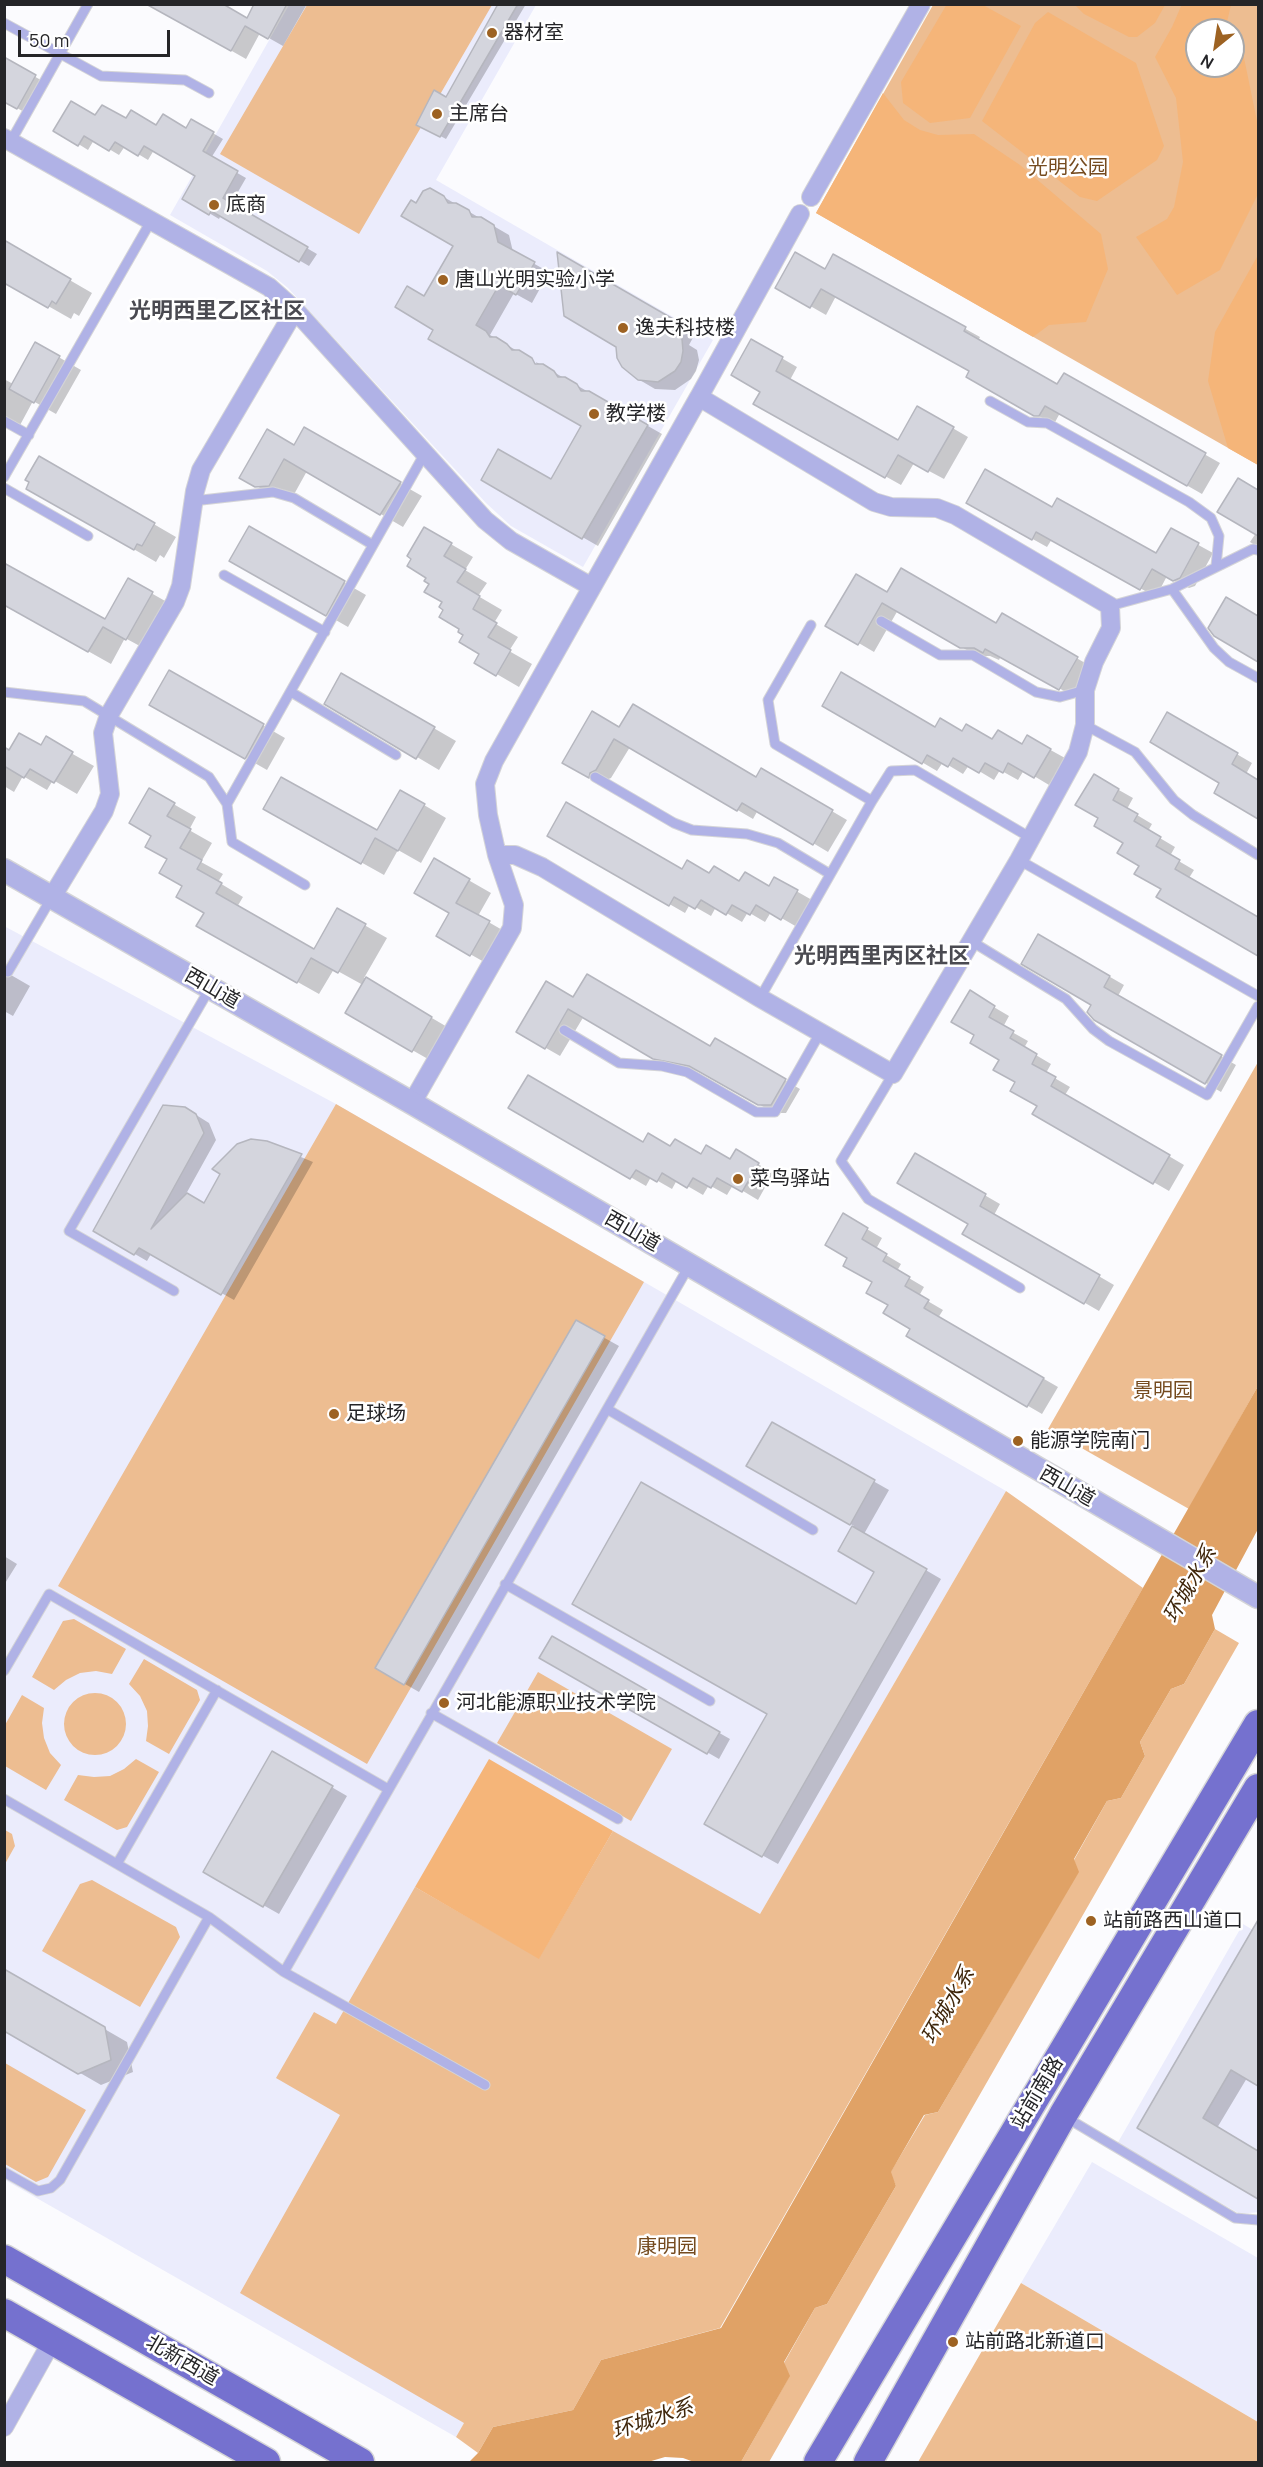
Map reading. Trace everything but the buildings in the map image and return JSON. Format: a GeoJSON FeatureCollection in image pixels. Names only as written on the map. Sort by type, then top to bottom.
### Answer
{"type":"FeatureCollection","features":[{"type":"Feature","properties":{"kind":"main road","name":"站前南路"},"geometry":{"type":"LineString","coordinates":[[818,2463],[1258,1725]]}},
{"type":"Feature","properties":{"kind":"main road","name":"站前南路"},"geometry":{"type":"LineString","coordinates":[[868,2463],[1063,2115],[1258,1788]]}},
{"type":"Feature","properties":{"kind":"main road","name":"北新西道"},"geometry":{"type":"LineString","coordinates":[[4,2259],[360,2463]]}},
{"type":"Feature","properties":{"kind":"main road"},"geometry":{"type":"LineString","coordinates":[[4,2313],[266,2463]]}},
{"type":"Feature","properties":{"kind":"street"},"geometry":{"type":"LineString","coordinates":[[810,197],[921,4]]}},
{"type":"Feature","properties":{"kind":"street"},"geometry":{"type":"LineString","coordinates":[[8,139],[269,287],[295,310],[485,520],[511,541],[592,587]]}},
{"type":"Feature","properties":{"kind":"street"},"geometry":{"type":"LineString","coordinates":[[412,1103],[512,928],[514,905],[496,855],[488,815],[485,784],[494,760],[800,214]]}},
{"type":"Feature","properties":{"kind":"street"},"geometry":{"type":"LineString","coordinates":[[52,897],[104,811],[110,794],[103,733],[108,715],[175,602],[181,586],[193,501],[201,470],[295,310]]}},
{"type":"Feature","properties":{"kind":"street"},"geometry":{"type":"LineString","coordinates":[[496,855],[515,855],[542,867],[760,998],[893,1074],[1019,860],[1078,752],[1085,725],[1085,690],[1094,662],[1111,628],[1110,606],[956,515],[937,508],[891,507],[874,502],[699,397]]}},
{"type":"Feature","properties":{"kind":"street","name":"西山道"},"geometry":{"type":"LineString","coordinates":[[4,870],[412,1103],[1258,1597]]}},
{"type":"Feature","properties":{"kind":"street"},"geometry":{"type":"LineString","coordinates":[[4,2427],[52,2341]]}},
{"type":"Feature","properties":{"kind":"lane"},"geometry":{"type":"LineString","coordinates":[[8,139],[88,4]]}},
{"type":"Feature","properties":{"kind":"lane"},"geometry":{"type":"LineString","coordinates":[[4,23],[101,76],[185,80],[208,93]]}},
{"type":"Feature","properties":{"kind":"lane"},"geometry":{"type":"LineString","coordinates":[[4,477],[151,221]]}},
{"type":"Feature","properties":{"kind":"lane"},"geometry":{"type":"LineString","coordinates":[[990,401],[1028,422],[1047,423],[1189,502],[1211,518],[1219,536],[1216,566]]}},
{"type":"Feature","properties":{"kind":"lane"},"geometry":{"type":"LineString","coordinates":[[4,421],[29,435]]}},
{"type":"Feature","properties":{"kind":"lane"},"geometry":{"type":"LineString","coordinates":[[227,804],[425,453]]}},
{"type":"Feature","properties":{"kind":"lane"},"geometry":{"type":"LineString","coordinates":[[4,488],[88,536]]}},
{"type":"Feature","properties":{"kind":"lane"},"geometry":{"type":"LineString","coordinates":[[193,501],[273,492],[294,498],[373,545]]}},
{"type":"Feature","properties":{"kind":"lane"},"geometry":{"type":"LineString","coordinates":[[1110,606],[1173,589],[1253,549],[1258,550]]}},
{"type":"Feature","properties":{"kind":"lane"},"geometry":{"type":"LineString","coordinates":[[224,575],[325,632]]}},
{"type":"Feature","properties":{"kind":"lane"},"geometry":{"type":"LineString","coordinates":[[1173,589],[1214,648],[1229,662],[1258,678]]}},
{"type":"Feature","properties":{"kind":"lane"},"geometry":{"type":"LineString","coordinates":[[881,621],[940,655],[973,656],[1036,692],[1060,697],[1085,690]]}},
{"type":"Feature","properties":{"kind":"lane"},"geometry":{"type":"LineString","coordinates":[[811,625],[768,700],[775,744],[872,801]]}},
{"type":"Feature","properties":{"kind":"lane"},"geometry":{"type":"LineString","coordinates":[[4,692],[84,701],[210,777],[227,804],[232,842],[305,885]]}},
{"type":"Feature","properties":{"kind":"lane"},"geometry":{"type":"LineString","coordinates":[[291,692],[396,755]]}},
{"type":"Feature","properties":{"kind":"lane"},"geometry":{"type":"LineString","coordinates":[[1085,725],[1135,753],[1174,800],[1192,815],[1258,855]]}},
{"type":"Feature","properties":{"kind":"lane"},"geometry":{"type":"LineString","coordinates":[[760,998],[891,771],[915,770],[1031,838]]}},
{"type":"Feature","properties":{"kind":"lane"},"geometry":{"type":"LineString","coordinates":[[595,777],[674,823],[692,830],[747,834],[778,843],[830,874]]}},
{"type":"Feature","properties":{"kind":"lane"},"geometry":{"type":"LineString","coordinates":[[1019,860],[1258,996]]}},
{"type":"Feature","properties":{"kind":"lane"},"geometry":{"type":"LineString","coordinates":[[8,972],[52,897]]}},
{"type":"Feature","properties":{"kind":"lane"},"geometry":{"type":"LineString","coordinates":[[971,941],[1066,999],[1093,1029],[1109,1041],[1207,1095],[1258,1006]]}},
{"type":"Feature","properties":{"kind":"lane"},"geometry":{"type":"LineString","coordinates":[[174,1291],[69,1231],[210,988]]}},
{"type":"Feature","properties":{"kind":"lane"},"geometry":{"type":"LineString","coordinates":[[564,1030],[619,1063],[662,1065],[687,1072],[756,1112],[775,1112],[820,1033]]}},
{"type":"Feature","properties":{"kind":"lane"},"geometry":{"type":"LineString","coordinates":[[893,1074],[841,1161],[868,1199],[1020,1288]]}},
{"type":"Feature","properties":{"kind":"lane"},"geometry":{"type":"LineString","coordinates":[[284,1972],[690,1265]]}},
{"type":"Feature","properties":{"kind":"lane"},"geometry":{"type":"LineString","coordinates":[[607,1409],[813,1530]]}},
{"type":"Feature","properties":{"kind":"lane"},"geometry":{"type":"LineString","coordinates":[[505,1584],[710,1701]]}},
{"type":"Feature","properties":{"kind":"lane"},"geometry":{"type":"LineString","coordinates":[[4,1671],[49,1594],[388,1789]]}},
{"type":"Feature","properties":{"kind":"lane"},"geometry":{"type":"LineString","coordinates":[[117,1864],[217,1690]]}},
{"type":"Feature","properties":{"kind":"lane"},"geometry":{"type":"LineString","coordinates":[[431,1713],[618,1820]]}},
{"type":"Feature","properties":{"kind":"lane"},"geometry":{"type":"LineString","coordinates":[[4,1799],[209,1917],[284,1972],[485,2085]]}},
{"type":"Feature","properties":{"kind":"lane"},"geometry":{"type":"LineString","coordinates":[[4,2172],[38,2191],[51,2188],[60,2180],[209,1917]]}},
{"type":"Feature","properties":{"kind":"lane"},"geometry":{"type":"LineString","coordinates":[[1063,2115],[1235,2218],[1258,2220]]}},
{"type":"Feature","properties":{"kind":"shaded area","name":"唐山光明实验小学"},"geometry":{"type":"Polygon","coordinates":[[[289,5],[536,5],[436,180],[713,340],[583,567],[511,526],[486,503],[288,288],[267,271],[170,215],[289,5]]]}},
{"type":"Feature","properties":{"kind":"shaded area","name":"河北能源职业技术学院"},"geometry":{"type":"Polygon","coordinates":[[[4,926],[336,1104],[1006,1491],[456,2437],[5,2180],[4,926]]]}},
{"type":"Feature","properties":{"kind":"shaded area"},"geometry":{"type":"Polygon","coordinates":[[[1243,1924],[1258,1933],[1258,2212],[1240,2214],[1117,2144],[1243,1924]]]}},
{"type":"Feature","properties":{"kind":"shaded area"},"geometry":{"type":"Polygon","coordinates":[[[1092,2162],[1258,2258],[1258,2422],[1021,2283],[1092,2162]]]}},
{"type":"Feature","properties":{"kind":"green space"},"geometry":{"type":"Polygon","coordinates":[[[947,4],[983,5],[1021,26],[970,118],[930,123],[903,103],[901,82],[947,4]]]}},
{"type":"Feature","properties":{"kind":"green space"},"geometry":{"type":"Polygon","coordinates":[[[1182,4],[1231,5],[1228,18],[1185,18],[1185,78],[1245,78],[1245,63],[1258,126],[1258,194],[1220,270],[1177,295],[1136,237],[1167,219],[1174,207],[1183,162],[1176,98],[1155,57],[1182,4]]]}},
{"type":"Feature","properties":{"kind":"green space"},"geometry":{"type":"Polygon","coordinates":[[[307,5],[492,5],[359,234],[220,154],[307,5]]]}},
{"type":"Feature","properties":{"kind":"green space","name":"光明公园"},"geometry":{"type":"Polygon","coordinates":[[[933,5],[1258,5],[1258,465],[816,213],[933,5]]]}},
{"type":"Feature","properties":{"kind":"green space"},"geometry":{"type":"Polygon","coordinates":[[[1075,5],[1165,5],[1155,23],[1137,37],[1129,37],[1084,14],[1075,5]]]}},
{"type":"Feature","properties":{"kind":"green space"},"geometry":{"type":"Polygon","coordinates":[[[1048,12],[1136,63],[1164,146],[1157,160],[1097,201],[1080,197],[982,121],[1035,23],[1048,12]]]}},
{"type":"Feature","properties":{"kind":"green space"},"geometry":{"type":"Polygon","coordinates":[[[883,93],[904,120],[920,130],[938,135],[974,134],[1020,165],[1101,234],[1108,269],[1086,322],[1049,325],[1033,337],[816,213],[883,93]]]}},
{"type":"Feature","properties":{"kind":"green space"},"geometry":{"type":"Polygon","coordinates":[[[1258,255],[1258,465],[1228,448],[1208,381],[1215,332],[1258,255]]]}},
{"type":"Feature","properties":{"kind":"green space","name":"景明园"},"geometry":{"type":"Polygon","coordinates":[[[1258,1062],[1258,1386],[1189,1509],[1048,1429],[1258,1062]]]}},
{"type":"Feature","properties":{"kind":"green space"},"geometry":{"type":"Polygon","coordinates":[[[336,1104],[644,1282],[367,1764],[58,1586],[336,1104]]]}},
{"type":"Feature","properties":{"kind":"green space","name":"康明园"},"geometry":{"type":"Polygon","coordinates":[[[1006,1491],[1143,1588],[720,2328],[601,2360],[573,2410],[493,2427],[478,2453],[456,2437],[464,2423],[240,2293],[340,2115],[276,2078],[314,2012],[336,2024],[415,1887],[539,1958],[613,1831],[760,1914],[1006,1491]]]}},
{"type":"Feature","properties":{"kind":"green space"},"geometry":{"type":"Polygon","coordinates":[[[74,1619],[126,1649],[112,1674],[96,1671],[80,1673],[66,1680],[54,1690],[32,1677],[63,1621],[74,1619]]]}},
{"type":"Feature","properties":{"kind":"green space"},"geometry":{"type":"Polygon","coordinates":[[[1215,1629],[1239,1643],[769,2462],[741,2462],[789,2377],[784,2363],[815,2308],[827,2304],[896,2186],[890,2173],[925,2115],[938,2112],[1078,1872],[1074,1860],[1107,1801],[1121,1798],[1145,1756],[1140,1742],[1171,1689],[1184,1684],[1215,1629]]]}},
{"type":"Feature","properties":{"kind":"green space"},"geometry":{"type":"Polygon","coordinates":[[[144,1659],[197,1690],[200,1700],[169,1754],[146,1741],[147,1711],[140,1696],[129,1684],[144,1659]]]}},
{"type":"Feature","properties":{"kind":"green space"},"geometry":{"type":"Polygon","coordinates":[[[538,1672],[672,1749],[631,1821],[497,1743],[538,1672]]]}},
{"type":"Feature","properties":{"kind":"green space"},"geometry":{"type":"Polygon","coordinates":[[[95,1693],[107,1695],[117,1702],[124,1712],[126,1724],[124,1736],[117,1746],[107,1753],[95,1755],[83,1753],[73,1746],[66,1736],[64,1724],[66,1712],[73,1702],[83,1695],[95,1693]]]}},
{"type":"Feature","properties":{"kind":"green space"},"geometry":{"type":"Polygon","coordinates":[[[22,1695],[44,1708],[42,1723],[44,1738],[50,1753],[61,1765],[46,1790],[5,1766],[5,1725],[22,1695]]]}},
{"type":"Feature","properties":{"kind":"green space"},"geometry":{"type":"Polygon","coordinates":[[[136,1759],[159,1772],[127,1827],[117,1830],[64,1800],[78,1775],[110,1776],[124,1769],[136,1759]]]}},
{"type":"Feature","properties":{"kind":"green space"},"geometry":{"type":"Polygon","coordinates":[[[489,1759],[613,1831],[539,1959],[415,1887],[489,1759]]]}},
{"type":"Feature","properties":{"kind":"green space"},"geometry":{"type":"Polygon","coordinates":[[[5,1830],[12,1834],[15,1846],[5,1864],[5,1830]]]}},
{"type":"Feature","properties":{"kind":"green space"},"geometry":{"type":"Polygon","coordinates":[[[92,1880],[176,1927],[180,1937],[140,2007],[42,1951],[80,1884],[92,1880]]]}},
{"type":"Feature","properties":{"kind":"green space"},"geometry":{"type":"Polygon","coordinates":[[[5,2063],[86,2110],[48,2177],[36,2182],[5,2164],[5,2063]]]}},
{"type":"Feature","properties":{"kind":"green space"},"geometry":{"type":"Polygon","coordinates":[[[1021,2283],[1258,2422],[1258,2462],[918,2462],[1021,2283]]]}},
{"type":"Feature","properties":{"kind":"water","name":"环城水系"},"geometry":{"type":"Polygon","coordinates":[[[1258,1386],[1258,1529],[1212,1615],[1215,1629],[1184,1684],[1171,1689],[1140,1742],[1145,1756],[1121,1798],[1107,1801],[1074,1859],[1079,1872],[938,2112],[924,2115],[891,2172],[896,2186],[827,2304],[815,2308],[784,2362],[790,2376],[741,2462],[694,2462],[683,2458],[665,2457],[648,2462],[469,2462],[478,2453],[493,2427],[573,2410],[601,2360],[721,2328],[1258,1386]]]}},
{"type":"Feature","properties":{"kind":"place","name":"器材室"},"geometry":{"type":"Point","coordinates":[492,33]}},
{"type":"Feature","properties":{"kind":"place","name":"主席台"},"geometry":{"type":"Point","coordinates":[437,114]}},
{"type":"Feature","properties":{"kind":"place","name":"底商"},"geometry":{"type":"Point","coordinates":[214,205]}},
{"type":"Feature","properties":{"kind":"place","name":"唐山光明实验小学"},"geometry":{"type":"Point","coordinates":[443,280]}},
{"type":"Feature","properties":{"kind":"place","name":"逸夫科技楼"},"geometry":{"type":"Point","coordinates":[623,328]}},
{"type":"Feature","properties":{"kind":"place","name":"教学楼"},"geometry":{"type":"Point","coordinates":[594,414]}},
{"type":"Feature","properties":{"kind":"place","name":"菜鸟驿站"},"geometry":{"type":"Point","coordinates":[738,1179]}},
{"type":"Feature","properties":{"kind":"place","name":"足球场"},"geometry":{"type":"Point","coordinates":[334,1414]}},
{"type":"Feature","properties":{"kind":"place","name":"能源学院南门"},"geometry":{"type":"Point","coordinates":[1018,1441]}},
{"type":"Feature","properties":{"kind":"place","name":"河北能源职业技术学院"},"geometry":{"type":"Point","coordinates":[444,1703]}},
{"type":"Feature","properties":{"kind":"place","name":"站前路西山道口"},"geometry":{"type":"Point","coordinates":[1091,1921]}},
{"type":"Feature","properties":{"kind":"place","name":"站前路北新道口"},"geometry":{"type":"Point","coordinates":[953,2342]}},
{"type":"Feature","properties":{"kind":"district","name":"光明西里乙区社区"},"geometry":{"type":"Point","coordinates":[217,312]}},
{"type":"Feature","properties":{"kind":"district","name":"光明西里丙区社区"},"geometry":{"type":"Point","coordinates":[882,957]}}]}
